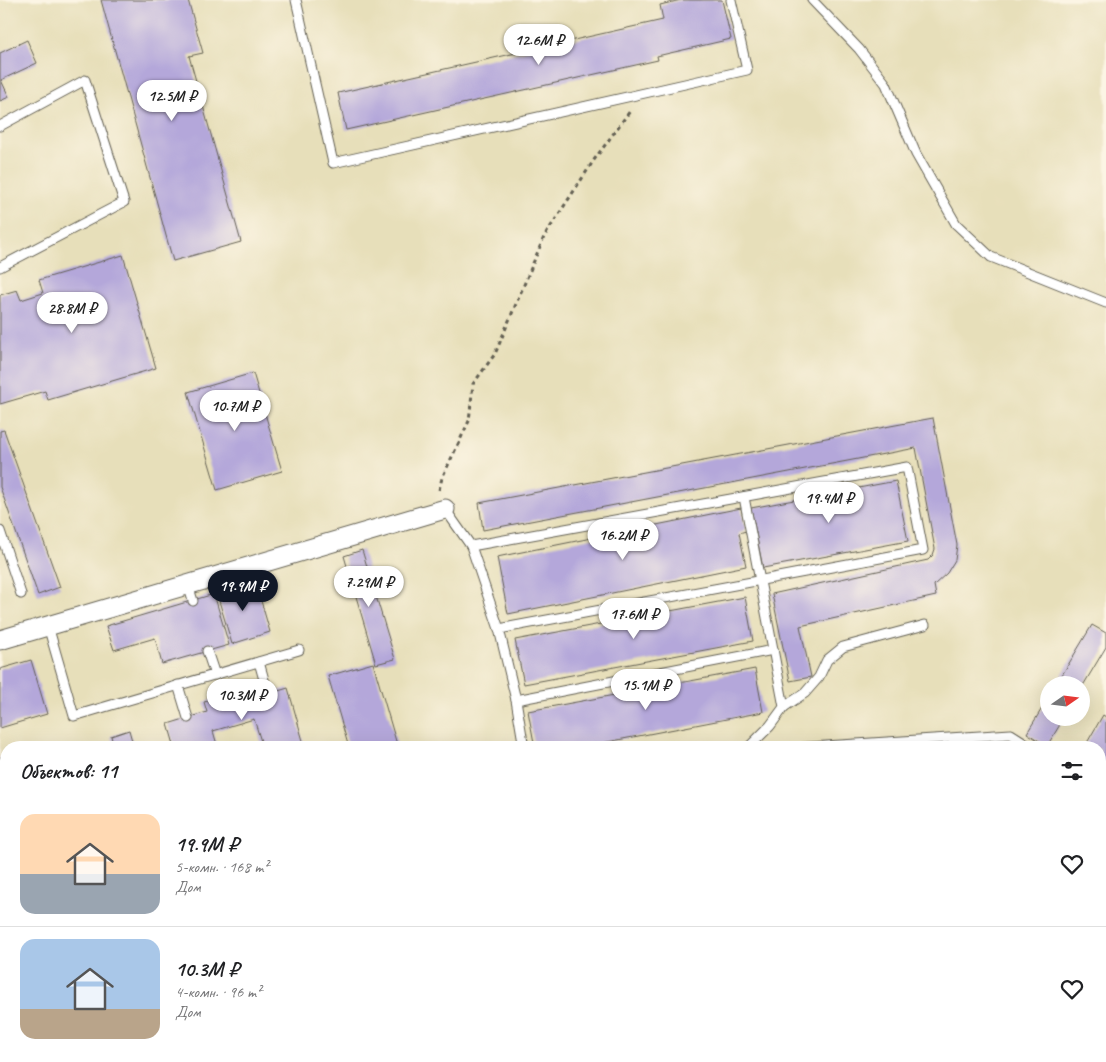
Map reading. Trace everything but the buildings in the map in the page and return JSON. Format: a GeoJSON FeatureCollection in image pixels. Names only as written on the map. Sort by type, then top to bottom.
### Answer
{"type":"FeatureCollection","features":[{"type":"Feature","properties":{"kind":"street"},"geometry":{"type":"LineString","coordinates":[[0,640],[48,626],[190,593],[439,510]]}},
{"type":"Feature","properties":{"kind":"lane"},"geometry":{"type":"LineString","coordinates":[[296,0],[333,163],[747,70],[731,0]]}},
{"type":"Feature","properties":{"kind":"lane"},"geometry":{"type":"LineString","coordinates":[[812,0],[860,49],[886,84],[916,154],[956,224],[991,257],[1106,303]]}},
{"type":"Feature","properties":{"kind":"lane"},"geometry":{"type":"LineString","coordinates":[[0,126],[85,80],[124,202],[0,267]]}},
{"type":"Feature","properties":{"kind":"lane"},"geometry":{"type":"LineString","coordinates":[[471,546],[907,467],[923,550],[499,629]]}},
{"type":"Feature","properties":{"kind":"lane"},"geometry":{"type":"LineString","coordinates":[[744,497],[784,707]]}},
{"type":"Feature","properties":{"kind":"lane"},"geometry":{"type":"LineString","coordinates":[[439,510],[471,546],[499,629],[516,700],[523,741]]}},
{"type":"Feature","properties":{"kind":"lane"},"geometry":{"type":"LineString","coordinates":[[0,531],[21,594]]}},
{"type":"Feature","properties":{"kind":"lane"},"geometry":{"type":"LineString","coordinates":[[755,741],[770,726],[784,707],[805,693],[819,676],[827,660],[843,647],[925,625]]}},
{"type":"Feature","properties":{"kind":"lane"},"geometry":{"type":"LineString","coordinates":[[48,626],[74,716],[299,650]]}},
{"type":"Feature","properties":{"kind":"lane"},"geometry":{"type":"LineString","coordinates":[[516,700],[773,650]]}},
{"type":"Feature","properties":{"kind":"lane"},"geometry":{"type":"LineString","coordinates":[[208,651],[214,675]]}},
{"type":"Feature","properties":{"kind":"lane"},"geometry":{"type":"LineString","coordinates":[[259,662],[268,694]]}},
{"type":"Feature","properties":{"kind":"lane"},"geometry":{"type":"LineString","coordinates":[[178,686],[188,718]]}},
{"type":"Feature","properties":{"kind":"lane"},"geometry":{"type":"LineString","coordinates":[[902,741],[1011,734],[1022,741]]}},
{"type":"Feature","properties":{"kind":"path"},"geometry":{"type":"LineString","coordinates":[[439,510],[442,478],[469,421],[473,384],[495,354],[544,237],[594,160],[644,93]]}}]}
